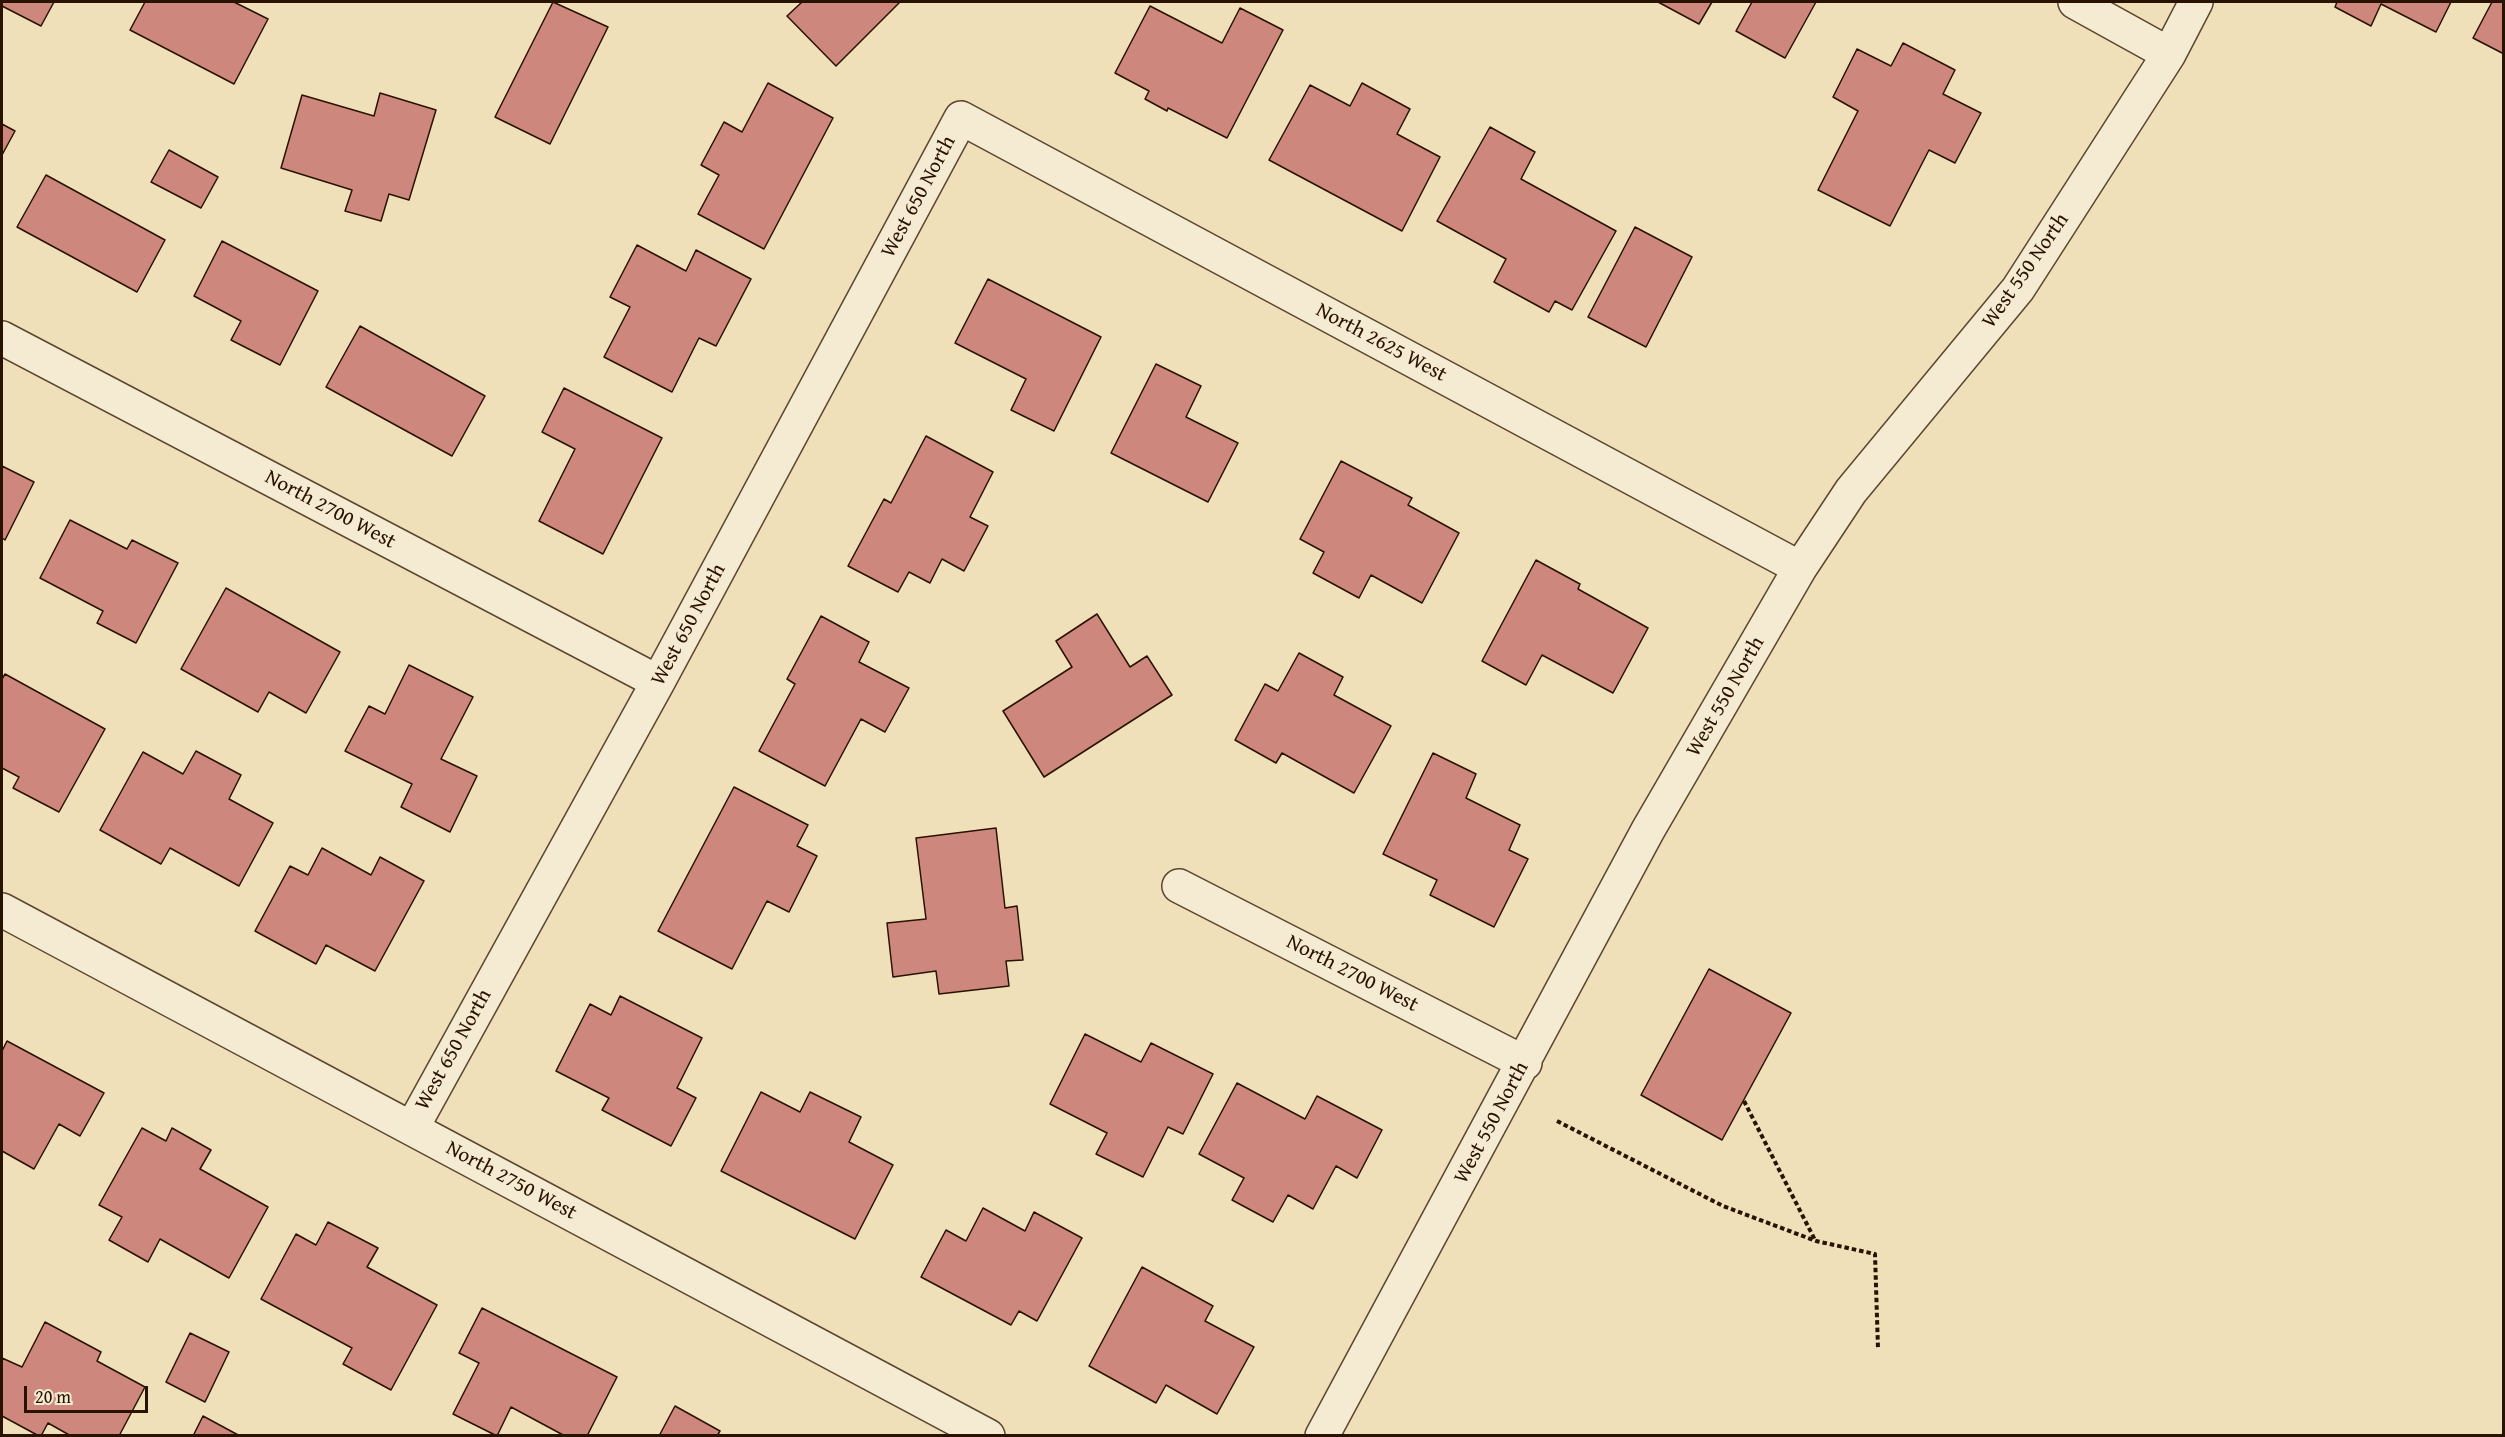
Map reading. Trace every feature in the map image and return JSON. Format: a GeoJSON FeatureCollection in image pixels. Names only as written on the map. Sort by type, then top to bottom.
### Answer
{"type":"FeatureCollection","features":[{"type":"Feature","properties":{"kind":"street"},"geometry":{"type":"LineString","coordinates":[[2075,2],[2169,54]]}},
{"type":"Feature","properties":{"kind":"street","name":"West 550 North"},"geometry":{"type":"LineString","coordinates":[[1322,1436],[1525,1063],[1648,830],[1800,568],[1851,491],[2019,290],[2169,54],[2196,2]]}},
{"type":"Feature","properties":{"kind":"street","name":"North 2625 West"},"geometry":{"type":"LineString","coordinates":[[961,118],[1800,568]]}},
{"type":"Feature","properties":{"kind":"street","name":"West 650 North"},"geometry":{"type":"LineString","coordinates":[[411,1128],[658,682],[961,118]]}},
{"type":"Feature","properties":{"kind":"street","name":"North 2700 West"},"geometry":{"type":"LineString","coordinates":[[2,338],[658,682]]}},
{"type":"Feature","properties":{"kind":"street","name":"North 2700 West"},"geometry":{"type":"LineString","coordinates":[[1179,886],[1525,1063]]}},
{"type":"Feature","properties":{"kind":"street","name":"North 2750 West"},"geometry":{"type":"LineString","coordinates":[[2,910],[988,1436]]}},
{"type":"Feature","properties":{"kind":"path"},"geometry":{"type":"LineString","coordinates":[[1744,1101],[1816,1241]]}},
{"type":"Feature","properties":{"kind":"path"},"geometry":{"type":"LineString","coordinates":[[1557,1121],[1723,1206],[1816,1241],[1875,1254],[1878,1349]]}},
{"type":"Feature","properties":{"kind":"building"},"geometry":{"type":"Polygon","coordinates":[[[2,2],[54,2],[41,26],[2,6],[2,2]]]}},
{"type":"Feature","properties":{"kind":"building"},"geometry":{"type":"Polygon","coordinates":[[[145,2],[234,2],[268,19],[234,84],[130,30],[145,2]]]}},
{"type":"Feature","properties":{"kind":"building"},"geometry":{"type":"Polygon","coordinates":[[[553,2],[608,27],[550,144],[495,117],[553,2]]]}},
{"type":"Feature","properties":{"kind":"building"},"geometry":{"type":"Polygon","coordinates":[[[802,2],[900,2],[836,66],[787,16],[802,2]]]}},
{"type":"Feature","properties":{"kind":"building"},"geometry":{"type":"Polygon","coordinates":[[[1658,2],[1712,2],[1699,24],[1658,2]]]}},
{"type":"Feature","properties":{"kind":"building"},"geometry":{"type":"Polygon","coordinates":[[[1752,2],[1816,2],[1785,58],[1736,31],[1752,2]]]}},
{"type":"Feature","properties":{"kind":"building"},"geometry":{"type":"Polygon","coordinates":[[[2337,2],[2451,2],[2436,32],[2381,4],[2371,26],[2335,7],[2337,2]]]}},
{"type":"Feature","properties":{"kind":"building"},"geometry":{"type":"Polygon","coordinates":[[[2492,2],[2504,2],[2504,54],[2473,38],[2492,2]]]}},
{"type":"Feature","properties":{"kind":"building"},"geometry":{"type":"Polygon","coordinates":[[[1150,6],[1222,43],[1240,8],[1283,30],[1227,138],[1145,99],[1149,91],[1115,73],[1150,6]]]}},
{"type":"Feature","properties":{"kind":"building"},"geometry":{"type":"Polygon","coordinates":[[[1903,43],[1955,70],[1943,94],[1981,113],[1955,163],[1929,150],[1890,226],[1818,190],[1858,111],[1833,97],[1857,49],[1891,66],[1903,43]]]}},
{"type":"Feature","properties":{"kind":"building"},"geometry":{"type":"Polygon","coordinates":[[[768,83],[833,118],[764,249],[698,214],[719,175],[701,165],[724,122],[742,132],[768,83]]]}},
{"type":"Feature","properties":{"kind":"building"},"geometry":{"type":"Polygon","coordinates":[[[1362,83],[1410,109],[1397,134],[1440,157],[1402,231],[1269,160],[1310,85],[1350,106],[1362,83]]]}},
{"type":"Feature","properties":{"kind":"building"},"geometry":{"type":"Polygon","coordinates":[[[380,93],[436,110],[409,200],[389,194],[381,221],[345,211],[352,190],[281,168],[302,95],[374,116],[380,93]]]}},
{"type":"Feature","properties":{"kind":"building"},"geometry":{"type":"Polygon","coordinates":[[[2,124],[15,131],[2,155],[2,124]]]}},
{"type":"Feature","properties":{"kind":"building"},"geometry":{"type":"Polygon","coordinates":[[[1490,127],[1535,152],[1521,179],[1616,231],[1572,310],[1555,301],[1549,312],[1494,282],[1506,259],[1437,221],[1490,127]]]}},
{"type":"Feature","properties":{"kind":"building"},"geometry":{"type":"Polygon","coordinates":[[[169,150],[218,177],[201,208],[151,182],[169,150]]]}},
{"type":"Feature","properties":{"kind":"building"},"geometry":{"type":"Polygon","coordinates":[[[46,175],[165,240],[137,292],[17,227],[46,175]]]}},
{"type":"Feature","properties":{"kind":"building"},"geometry":{"type":"Polygon","coordinates":[[[1635,227],[1692,257],[1646,347],[1588,317],[1635,227]]]}},
{"type":"Feature","properties":{"kind":"building"},"geometry":{"type":"Polygon","coordinates":[[[222,241],[318,291],[280,365],[231,340],[241,321],[194,296],[222,241]]]}},
{"type":"Feature","properties":{"kind":"building"},"geometry":{"type":"Polygon","coordinates":[[[637,245],[686,271],[696,250],[751,279],[716,346],[699,338],[672,392],[604,357],[630,307],[610,297],[637,245]]]}},
{"type":"Feature","properties":{"kind":"building"},"geometry":{"type":"Polygon","coordinates":[[[988,279],[1101,337],[1054,431],[1011,410],[1026,379],[955,343],[988,279]]]}},
{"type":"Feature","properties":{"kind":"building"},"geometry":{"type":"Polygon","coordinates":[[[360,326],[485,396],[452,456],[326,387],[360,326]]]}},
{"type":"Feature","properties":{"kind":"building"},"geometry":{"type":"Polygon","coordinates":[[[1156,364],[1201,386],[1186,417],[1238,443],[1208,502],[1111,453],[1156,364]]]}},
{"type":"Feature","properties":{"kind":"building"},"geometry":{"type":"Polygon","coordinates":[[[564,388],[662,438],[603,554],[539,521],[575,449],[542,432],[564,388]]]}},
{"type":"Feature","properties":{"kind":"building"},"geometry":{"type":"Polygon","coordinates":[[[926,436],[993,472],[970,517],[988,526],[964,571],[942,559],[930,583],[909,572],[898,592],[848,566],[884,499],[891,503],[926,436]]]}},
{"type":"Feature","properties":{"kind":"building"},"geometry":{"type":"Polygon","coordinates":[[[1341,461],[1412,498],[1408,505],[1459,533],[1422,603],[1371,575],[1359,598],[1313,573],[1324,552],[1300,539],[1341,461]]]}},
{"type":"Feature","properties":{"kind":"building"},"geometry":{"type":"Polygon","coordinates":[[[2,466],[34,482],[5,540],[2,538],[2,466]]]}},
{"type":"Feature","properties":{"kind":"building"},"geometry":{"type":"Polygon","coordinates":[[[70,520],[127,549],[132,540],[178,563],[136,643],[97,623],[103,611],[40,578],[70,520]]]}},
{"type":"Feature","properties":{"kind":"building"},"geometry":{"type":"Polygon","coordinates":[[[1536,560],[1580,584],[1578,589],[1648,628],[1613,693],[1542,655],[1526,685],[1482,661],[1536,560]]]}},
{"type":"Feature","properties":{"kind":"building"},"geometry":{"type":"Polygon","coordinates":[[[226,588],[340,652],[306,713],[269,692],[258,712],[181,669],[226,588]]]}},
{"type":"Feature","properties":{"kind":"building"},"geometry":{"type":"Polygon","coordinates":[[[1097,614],[1130,667],[1147,656],[1172,695],[1044,777],[1003,711],[1072,667],[1056,641],[1097,614]]]}},
{"type":"Feature","properties":{"kind":"building"},"geometry":{"type":"Polygon","coordinates":[[[821,616],[869,642],[859,662],[909,688],[885,732],[861,719],[825,786],[759,751],[795,684],[787,679],[821,616]]]}},
{"type":"Feature","properties":{"kind":"building"},"geometry":{"type":"Polygon","coordinates":[[[1299,653],[1343,677],[1334,695],[1391,726],[1354,793],[1282,753],[1276,763],[1235,740],[1265,684],[1278,691],[1299,653]]]}},
{"type":"Feature","properties":{"kind":"building"},"geometry":{"type":"Polygon","coordinates":[[[409,665],[473,697],[441,759],[477,776],[450,832],[401,807],[412,784],[345,751],[369,706],[385,714],[409,665]]]}},
{"type":"Feature","properties":{"kind":"building"},"geometry":{"type":"Polygon","coordinates":[[[5,674],[105,729],[59,812],[13,788],[19,777],[2,768],[2,679],[5,674]]]}},
{"type":"Feature","properties":{"kind":"building"},"geometry":{"type":"Polygon","coordinates":[[[196,751],[241,775],[229,799],[273,823],[239,886],[170,848],[161,864],[100,830],[143,752],[183,774],[196,751]]]}},
{"type":"Feature","properties":{"kind":"building"},"geometry":{"type":"Polygon","coordinates":[[[1433,753],[1476,774],[1466,798],[1520,825],[1509,850],[1528,859],[1494,927],[1430,895],[1437,880],[1383,854],[1433,753]]]}},
{"type":"Feature","properties":{"kind":"building"},"geometry":{"type":"Polygon","coordinates":[[[734,787],[808,825],[797,846],[817,856],[789,912],[767,901],[732,969],[658,931],[734,787]]]}},
{"type":"Feature","properties":{"kind":"building"},"geometry":{"type":"Polygon","coordinates":[[[996,828],[1005,908],[1017,906],[1023,960],[1006,961],[1009,986],[939,994],[936,971],[893,977],[887,923],[926,919],[916,838],[996,828]]]}},
{"type":"Feature","properties":{"kind":"building"},"geometry":{"type":"Polygon","coordinates":[[[322,848],[371,875],[380,857],[424,881],[375,971],[326,945],[316,964],[255,931],[290,866],[308,875],[322,848]]]}},
{"type":"Feature","properties":{"kind":"building"},"geometry":{"type":"Polygon","coordinates":[[[1709,969],[1791,1013],[1722,1140],[1641,1095],[1709,969]]]}},
{"type":"Feature","properties":{"kind":"building"},"geometry":{"type":"Polygon","coordinates":[[[620,996],[702,1038],[677,1088],[696,1098],[671,1146],[602,1110],[609,1098],[556,1071],[590,1004],[611,1015],[620,996]]]}},
{"type":"Feature","properties":{"kind":"building"},"geometry":{"type":"Polygon","coordinates":[[[1085,1034],[1141,1062],[1151,1043],[1213,1074],[1183,1134],[1168,1127],[1143,1177],[1096,1154],[1107,1133],[1050,1104],[1085,1034]]]}},
{"type":"Feature","properties":{"kind":"building"},"geometry":{"type":"Polygon","coordinates":[[[7,1041],[104,1093],[80,1136],[59,1124],[34,1169],[2,1151],[2,1051],[7,1041]]]}},
{"type":"Feature","properties":{"kind":"building"},"geometry":{"type":"Polygon","coordinates":[[[1237,1083],[1305,1119],[1317,1096],[1382,1130],[1357,1178],[1336,1166],[1313,1209],[1288,1195],[1273,1222],[1232,1200],[1244,1178],[1199,1154],[1237,1083]]]}},
{"type":"Feature","properties":{"kind":"building"},"geometry":{"type":"Polygon","coordinates":[[[761,1092],[800,1112],[810,1092],[861,1117],[849,1142],[893,1165],[855,1239],[721,1171],[761,1092]]]}},
{"type":"Feature","properties":{"kind":"building"},"geometry":{"type":"Polygon","coordinates":[[[142,1128],[166,1141],[172,1128],[211,1150],[200,1169],[268,1207],[229,1278],[160,1239],[148,1262],[109,1240],[122,1217],[99,1205],[142,1128]]]}},
{"type":"Feature","properties":{"kind":"building"},"geometry":{"type":"Polygon","coordinates":[[[983,1208],[1025,1231],[1034,1212],[1082,1238],[1037,1321],[1019,1311],[1011,1325],[921,1277],[946,1230],[966,1241],[983,1208]]]}},
{"type":"Feature","properties":{"kind":"building"},"geometry":{"type":"Polygon","coordinates":[[[328,1222],[378,1248],[367,1267],[437,1305],[391,1390],[343,1364],[352,1348],[261,1299],[296,1234],[316,1245],[328,1222]]]}},
{"type":"Feature","properties":{"kind":"building"},"geometry":{"type":"Polygon","coordinates":[[[1142,1267],[1213,1306],[1205,1321],[1254,1347],[1217,1414],[1166,1385],[1156,1403],[1089,1366],[1142,1267]]]}},
{"type":"Feature","properties":{"kind":"building"},"geometry":{"type":"Polygon","coordinates":[[[482,1308],[617,1377],[587,1436],[565,1436],[511,1407],[497,1436],[453,1414],[479,1363],[459,1353],[482,1308]]]}},
{"type":"Feature","properties":{"kind":"building"},"geometry":{"type":"Polygon","coordinates":[[[45,1322],[101,1352],[97,1361],[145,1387],[119,1436],[71,1436],[48,1423],[39,1436],[2,1416],[2,1358],[22,1367],[45,1322]]]}},
{"type":"Feature","properties":{"kind":"building"},"geometry":{"type":"Polygon","coordinates":[[[190,1333],[229,1352],[205,1402],[166,1382],[190,1333]]]}},
{"type":"Feature","properties":{"kind":"building"},"geometry":{"type":"Polygon","coordinates":[[[675,1406],[720,1431],[717,1436],[659,1436],[675,1406]]]}},
{"type":"Feature","properties":{"kind":"building"},"geometry":{"type":"Polygon","coordinates":[[[203,1416],[240,1436],[193,1436],[203,1416]]]}}]}
